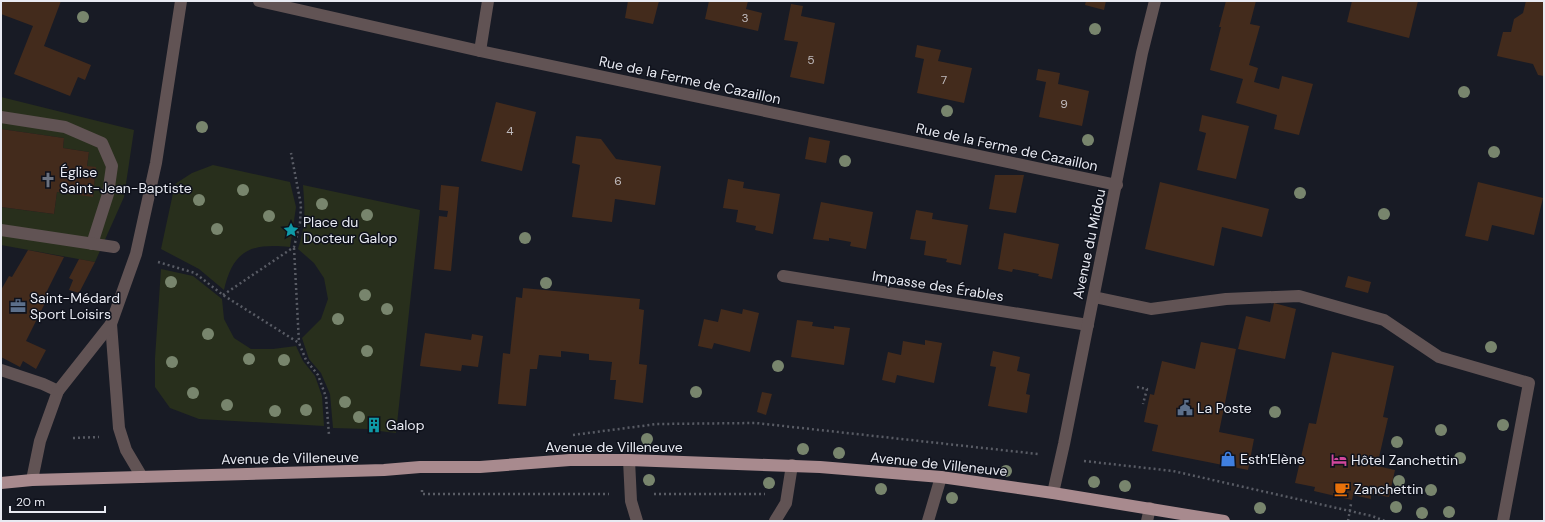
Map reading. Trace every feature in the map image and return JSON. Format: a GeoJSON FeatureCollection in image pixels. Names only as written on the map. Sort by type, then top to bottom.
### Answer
{"type":"FeatureCollection","features":[{"type":"Feature","properties":{"kind":"main road","name":"Avenue de Villeneuve"},"geometry":{"type":"LineString","coordinates":[[1,483],[32,480],[369,471],[420,467],[480,467],[570,460],[629,460],[792,465],[941,477],[1150,508],[1224,521]]}},
{"type":"Feature","properties":{"kind":"street"},"geometry":{"type":"LineString","coordinates":[[32,480],[40,441],[58,391],[111,324],[136,254],[154,171],[181,1]]}},
{"type":"Feature","properties":{"kind":"street","name":"Rue de la Ferme de Cazaillon"},"geometry":{"type":"LineString","coordinates":[[258,1],[480,51],[1117,185]]}},
{"type":"Feature","properties":{"kind":"street"},"geometry":{"type":"LineString","coordinates":[[480,51],[488,1]]}},
{"type":"Feature","properties":{"kind":"street","name":"Avenue du Midou"},"geometry":{"type":"LineString","coordinates":[[1053,493],[1117,185],[1142,53],[1155,1]]}},
{"type":"Feature","properties":{"kind":"street"},"geometry":{"type":"LineString","coordinates":[[1,117],[65,127],[102,143],[112,166],[108,194],[92,244]]}},
{"type":"Feature","properties":{"kind":"street"},"geometry":{"type":"LineString","coordinates":[[1,230],[114,247]]}},
{"type":"Feature","properties":{"kind":"street","name":"Impasse des Érables"},"geometry":{"type":"LineString","coordinates":[[783,276],[1088,326]]}},
{"type":"Feature","properties":{"kind":"street"},"geometry":{"type":"LineString","coordinates":[[1094,297],[1151,309],[1226,298],[1299,296],[1384,320],[1439,357],[1529,383],[1503,521]]}},
{"type":"Feature","properties":{"kind":"street"},"geometry":{"type":"LineString","coordinates":[[111,324],[119,428],[126,450],[142,477]]}},
{"type":"Feature","properties":{"kind":"street"},"geometry":{"type":"LineString","coordinates":[[1,370],[43,384],[58,391]]}},
{"type":"Feature","properties":{"kind":"street"},"geometry":{"type":"LineString","coordinates":[[629,460],[630,494],[637,521]]}},
{"type":"Feature","properties":{"kind":"street"},"geometry":{"type":"LineString","coordinates":[[775,521],[786,503],[792,465]]}},
{"type":"Feature","properties":{"kind":"street"},"geometry":{"type":"LineString","coordinates":[[928,521],[941,477]]}},
{"type":"Feature","properties":{"kind":"street"},"geometry":{"type":"LineString","coordinates":[[1147,521],[1150,508]]}},
{"type":"Feature","properties":{"kind":"path"},"geometry":{"type":"LineString","coordinates":[[291,153],[301,206],[300,223],[294,247],[300,344],[306,360],[318,375],[326,397],[329,435]]}},
{"type":"Feature","properties":{"kind":"path"},"geometry":{"type":"LineString","coordinates":[[223,295],[294,247]]}},
{"type":"Feature","properties":{"kind":"path"},"geometry":{"type":"LineString","coordinates":[[152,260],[196,273],[223,295],[300,344]]}},
{"type":"Feature","properties":{"kind":"path"},"geometry":{"type":"LineString","coordinates":[[1137,387],[1147,389],[1143,404]]}},
{"type":"Feature","properties":{"kind":"path"},"geometry":{"type":"LineString","coordinates":[[571,435],[657,424],[756,423],[1038,454],[1173,471],[1350,510],[1385,521]]}},
{"type":"Feature","properties":{"kind":"path"},"geometry":{"type":"LineString","coordinates":[[73,438],[99,436]]}},
{"type":"Feature","properties":{"kind":"path"},"geometry":{"type":"LineString","coordinates":[[420,467],[422,494],[788,494]]}},
{"type":"Feature","properties":{"kind":"path"},"geometry":{"type":"LineString","coordinates":[[1348,521],[1351,504]]}},
{"type":"Feature","properties":{"kind":"green space"},"geometry":{"type":"Polygon","coordinates":[[[1,97],[134,130],[124,197],[95,262],[1,245],[1,207],[54,214],[57,192],[93,196],[96,168],[87,166],[89,152],[63,148],[64,138],[1,129],[1,97]]]}},
{"type":"Feature","properties":{"kind":"green space"},"geometry":{"type":"Polygon","coordinates":[[[213,165],[290,182],[296,207],[290,247],[264,246],[254,248],[246,252],[233,266],[224,290],[199,269],[161,249],[175,184],[192,173],[213,165]]]}},
{"type":"Feature","properties":{"kind":"green space"},"geometry":{"type":"Polygon","coordinates":[[[303,185],[420,210],[396,433],[379,431],[380,421],[369,419],[368,429],[333,428],[330,394],[321,373],[309,359],[302,338],[321,319],[328,299],[324,278],[314,263],[298,249],[304,217],[303,185]]]}},
{"type":"Feature","properties":{"kind":"green space"},"geometry":{"type":"Polygon","coordinates":[[[161,269],[193,276],[222,299],[224,319],[234,338],[251,349],[273,349],[296,346],[303,361],[315,376],[322,396],[324,426],[199,419],[170,408],[155,387],[155,358],[161,269]]]}},
{"type":"Feature","properties":{"kind":"building"},"geometry":{"type":"Polygon","coordinates":[[[1,1],[61,1],[44,46],[91,65],[85,80],[78,77],[70,96],[14,74],[33,26],[1,14],[1,1]]]}},
{"type":"Feature","properties":{"kind":"building"},"geometry":{"type":"Polygon","coordinates":[[[628,1],[659,1],[653,24],[625,18],[628,1]]]}},
{"type":"Feature","properties":{"kind":"building"},"geometry":{"type":"Polygon","coordinates":[[[709,1],[748,1],[746,9],[762,13],[758,31],[705,19],[709,1]]]}},
{"type":"Feature","properties":{"kind":"building"},"geometry":{"type":"Polygon","coordinates":[[[1086,1],[1106,1],[1104,10],[1085,5],[1086,1]]]}},
{"type":"Feature","properties":{"kind":"building"},"geometry":{"type":"Polygon","coordinates":[[[1226,1],[1256,1],[1250,24],[1260,26],[1249,65],[1258,68],[1254,82],[1279,89],[1282,76],[1313,84],[1299,135],[1274,129],[1277,115],[1236,103],[1243,79],[1210,70],[1226,1]]]}},
{"type":"Feature","properties":{"kind":"building"},"geometry":{"type":"Polygon","coordinates":[[[1352,1],[1418,1],[1409,38],[1347,22],[1352,1]]]}},
{"type":"Feature","properties":{"kind":"building"},"geometry":{"type":"Polygon","coordinates":[[[1526,1],[1544,1],[1544,76],[1538,75],[1533,64],[1497,56],[1503,32],[1511,32],[1514,19],[1523,13],[1526,1]]]}},
{"type":"Feature","properties":{"kind":"building"},"geometry":{"type":"Polygon","coordinates":[[[791,4],[803,6],[801,16],[835,23],[824,84],[790,77],[798,42],[784,40],[791,4]]]}},
{"type":"Feature","properties":{"kind":"building"},"geometry":{"type":"Polygon","coordinates":[[[917,45],[941,50],[938,61],[972,68],[964,103],[917,93],[924,59],[915,57],[917,45]]]}},
{"type":"Feature","properties":{"kind":"building"},"geometry":{"type":"Polygon","coordinates":[[[1038,69],[1060,73],[1058,84],[1089,91],[1082,126],[1039,117],[1046,82],[1036,80],[1038,69]]]}},
{"type":"Feature","properties":{"kind":"building"},"geometry":{"type":"Polygon","coordinates":[[[496,102],[536,112],[522,171],[481,161],[496,102]]]}},
{"type":"Feature","properties":{"kind":"building"},"geometry":{"type":"Polygon","coordinates":[[[1202,115],[1249,126],[1236,179],[1197,170],[1206,133],[1199,131],[1202,115]]]}},
{"type":"Feature","properties":{"kind":"building","name":"Église Saint-Jean-Baptiste"},"geometry":{"type":"Polygon","coordinates":[[[1,129],[64,138],[63,148],[89,152],[87,166],[96,167],[93,197],[57,192],[54,214],[1,207],[1,129]]]}},
{"type":"Feature","properties":{"kind":"building"},"geometry":{"type":"Polygon","coordinates":[[[576,136],[601,139],[616,159],[661,166],[655,205],[615,199],[612,222],[572,217],[580,165],[572,163],[576,136]]]}},
{"type":"Feature","properties":{"kind":"building"},"geometry":{"type":"Polygon","coordinates":[[[809,137],[830,141],[826,163],[805,159],[809,137]]]}},
{"type":"Feature","properties":{"kind":"building"},"geometry":{"type":"Polygon","coordinates":[[[995,175],[1024,175],[1016,213],[989,209],[995,175]]]}},
{"type":"Feature","properties":{"kind":"building"},"geometry":{"type":"Polygon","coordinates":[[[728,179],[744,182],[743,188],[780,194],[773,234],[755,230],[756,226],[736,222],[738,210],[723,208],[728,179]]]}},
{"type":"Feature","properties":{"kind":"building"},"geometry":{"type":"Polygon","coordinates":[[[1160,182],[1269,209],[1262,237],[1222,227],[1214,266],[1145,249],[1160,182]]]}},
{"type":"Feature","properties":{"kind":"building"},"geometry":{"type":"Polygon","coordinates":[[[1478,182],[1543,198],[1534,235],[1492,225],[1488,241],[1465,236],[1478,182]]]}},
{"type":"Feature","properties":{"kind":"building"},"geometry":{"type":"Polygon","coordinates":[[[441,185],[459,187],[451,271],[434,269],[439,216],[447,217],[448,211],[439,210],[441,185]]]}},
{"type":"Feature","properties":{"kind":"building"},"geometry":{"type":"Polygon","coordinates":[[[821,202],[873,212],[866,249],[850,246],[851,242],[829,238],[829,241],[813,239],[821,202]]]}},
{"type":"Feature","properties":{"kind":"building"},"geometry":{"type":"Polygon","coordinates":[[[916,210],[933,213],[932,219],[968,225],[961,265],[946,262],[947,259],[924,255],[926,241],[910,239],[916,210]]]}},
{"type":"Feature","properties":{"kind":"building"},"geometry":{"type":"Polygon","coordinates":[[[1004,233],[1059,244],[1052,279],[1038,276],[1039,274],[1013,269],[1012,272],[998,269],[1004,233]]]}},
{"type":"Feature","properties":{"kind":"building"},"geometry":{"type":"Polygon","coordinates":[[[28,250],[64,257],[46,293],[49,295],[26,341],[46,350],[36,369],[23,361],[20,367],[1,357],[1,290],[9,276],[12,277],[28,250]]]}},
{"type":"Feature","properties":{"kind":"building"},"geometry":{"type":"Polygon","coordinates":[[[79,259],[95,262],[79,293],[69,290],[73,280],[69,278],[79,259]]]}},
{"type":"Feature","properties":{"kind":"building"},"geometry":{"type":"Polygon","coordinates":[[[1348,276],[1371,282],[1368,293],[1345,287],[1348,276]]]}},
{"type":"Feature","properties":{"kind":"building"},"geometry":{"type":"Polygon","coordinates":[[[523,288],[640,299],[639,309],[644,310],[639,364],[647,365],[643,403],[614,399],[616,380],[610,380],[612,362],[589,360],[589,354],[561,351],[561,357],[539,355],[537,369],[530,369],[526,406],[498,404],[503,353],[510,354],[516,297],[522,298],[523,288]]]}},
{"type":"Feature","properties":{"kind":"building"},"geometry":{"type":"Polygon","coordinates":[[[1274,303],[1296,309],[1285,359],[1238,349],[1246,316],[1270,322],[1274,303]]]}},
{"type":"Feature","properties":{"kind":"building"},"geometry":{"type":"Polygon","coordinates":[[[721,309],[742,314],[743,309],[759,313],[750,352],[714,343],[712,349],[698,346],[704,319],[718,322],[721,309]]]}},
{"type":"Feature","properties":{"kind":"building"},"geometry":{"type":"Polygon","coordinates":[[[797,320],[813,322],[812,326],[834,329],[834,326],[850,328],[844,365],[791,357],[797,320]]]}},
{"type":"Feature","properties":{"kind":"building"},"geometry":{"type":"Polygon","coordinates":[[[425,333],[471,340],[472,334],[483,336],[478,367],[462,365],[461,371],[420,366],[425,333]]]}},
{"type":"Feature","properties":{"kind":"building"},"geometry":{"type":"Polygon","coordinates":[[[925,340],[942,343],[934,383],[897,375],[895,383],[882,380],[888,352],[901,355],[903,341],[925,345],[925,340]]]}},
{"type":"Feature","properties":{"kind":"building","name":"La Poste"},"geometry":{"type":"Polygon","coordinates":[[[1201,342],[1236,349],[1219,432],[1254,439],[1248,470],[1152,451],[1158,425],[1144,422],[1150,394],[1154,395],[1162,361],[1195,369],[1201,342]]]}},
{"type":"Feature","properties":{"kind":"building"},"geometry":{"type":"Polygon","coordinates":[[[993,351],[1020,357],[1017,371],[1030,374],[1026,394],[1030,395],[1027,413],[988,406],[996,367],[990,366],[993,351]]]}},
{"type":"Feature","properties":{"kind":"building"},"geometry":{"type":"Polygon","coordinates":[[[1332,352],[1394,366],[1383,417],[1388,418],[1377,466],[1395,470],[1389,497],[1371,494],[1371,499],[1353,495],[1352,500],[1314,491],[1315,487],[1295,483],[1309,423],[1316,424],[1332,352]]]}},
{"type":"Feature","properties":{"kind":"building"},"geometry":{"type":"Polygon","coordinates":[[[762,392],[772,394],[766,415],[757,412],[762,392]]]}},
{"type":"Feature","properties":{"kind":"building","name":"Galop"},"geometry":{"type":"Polygon","coordinates":[[[369,419],[380,421],[379,431],[368,429],[369,419]]]}},
{"type":"Feature","properties":{"kind":"place","name":"Église Saint-Jean-Baptiste"},"geometry":{"type":"Point","coordinates":[48,180]}},
{"type":"Feature","properties":{"kind":"place","name":"Place du Docteur Galop"},"geometry":{"type":"Point","coordinates":[291,230]}},
{"type":"Feature","properties":{"kind":"place","name":"Saint-Médard Sport Loisirs"},"geometry":{"type":"Point","coordinates":[18,306]}},
{"type":"Feature","properties":{"kind":"place","name":"La Poste"},"geometry":{"type":"Point","coordinates":[1185,408]}},
{"type":"Feature","properties":{"kind":"place","name":"Galop"},"geometry":{"type":"Point","coordinates":[374,425]}},
{"type":"Feature","properties":{"kind":"place","name":"Esth'Elène"},"geometry":{"type":"Point","coordinates":[1228,459]}},
{"type":"Feature","properties":{"kind":"place","name":"Hôtel Zanchettin"},"geometry":{"type":"Point","coordinates":[1339,460]}},
{"type":"Feature","properties":{"kind":"place","name":"Zanchettin"},"geometry":{"type":"Point","coordinates":[1342,489]}}]}
